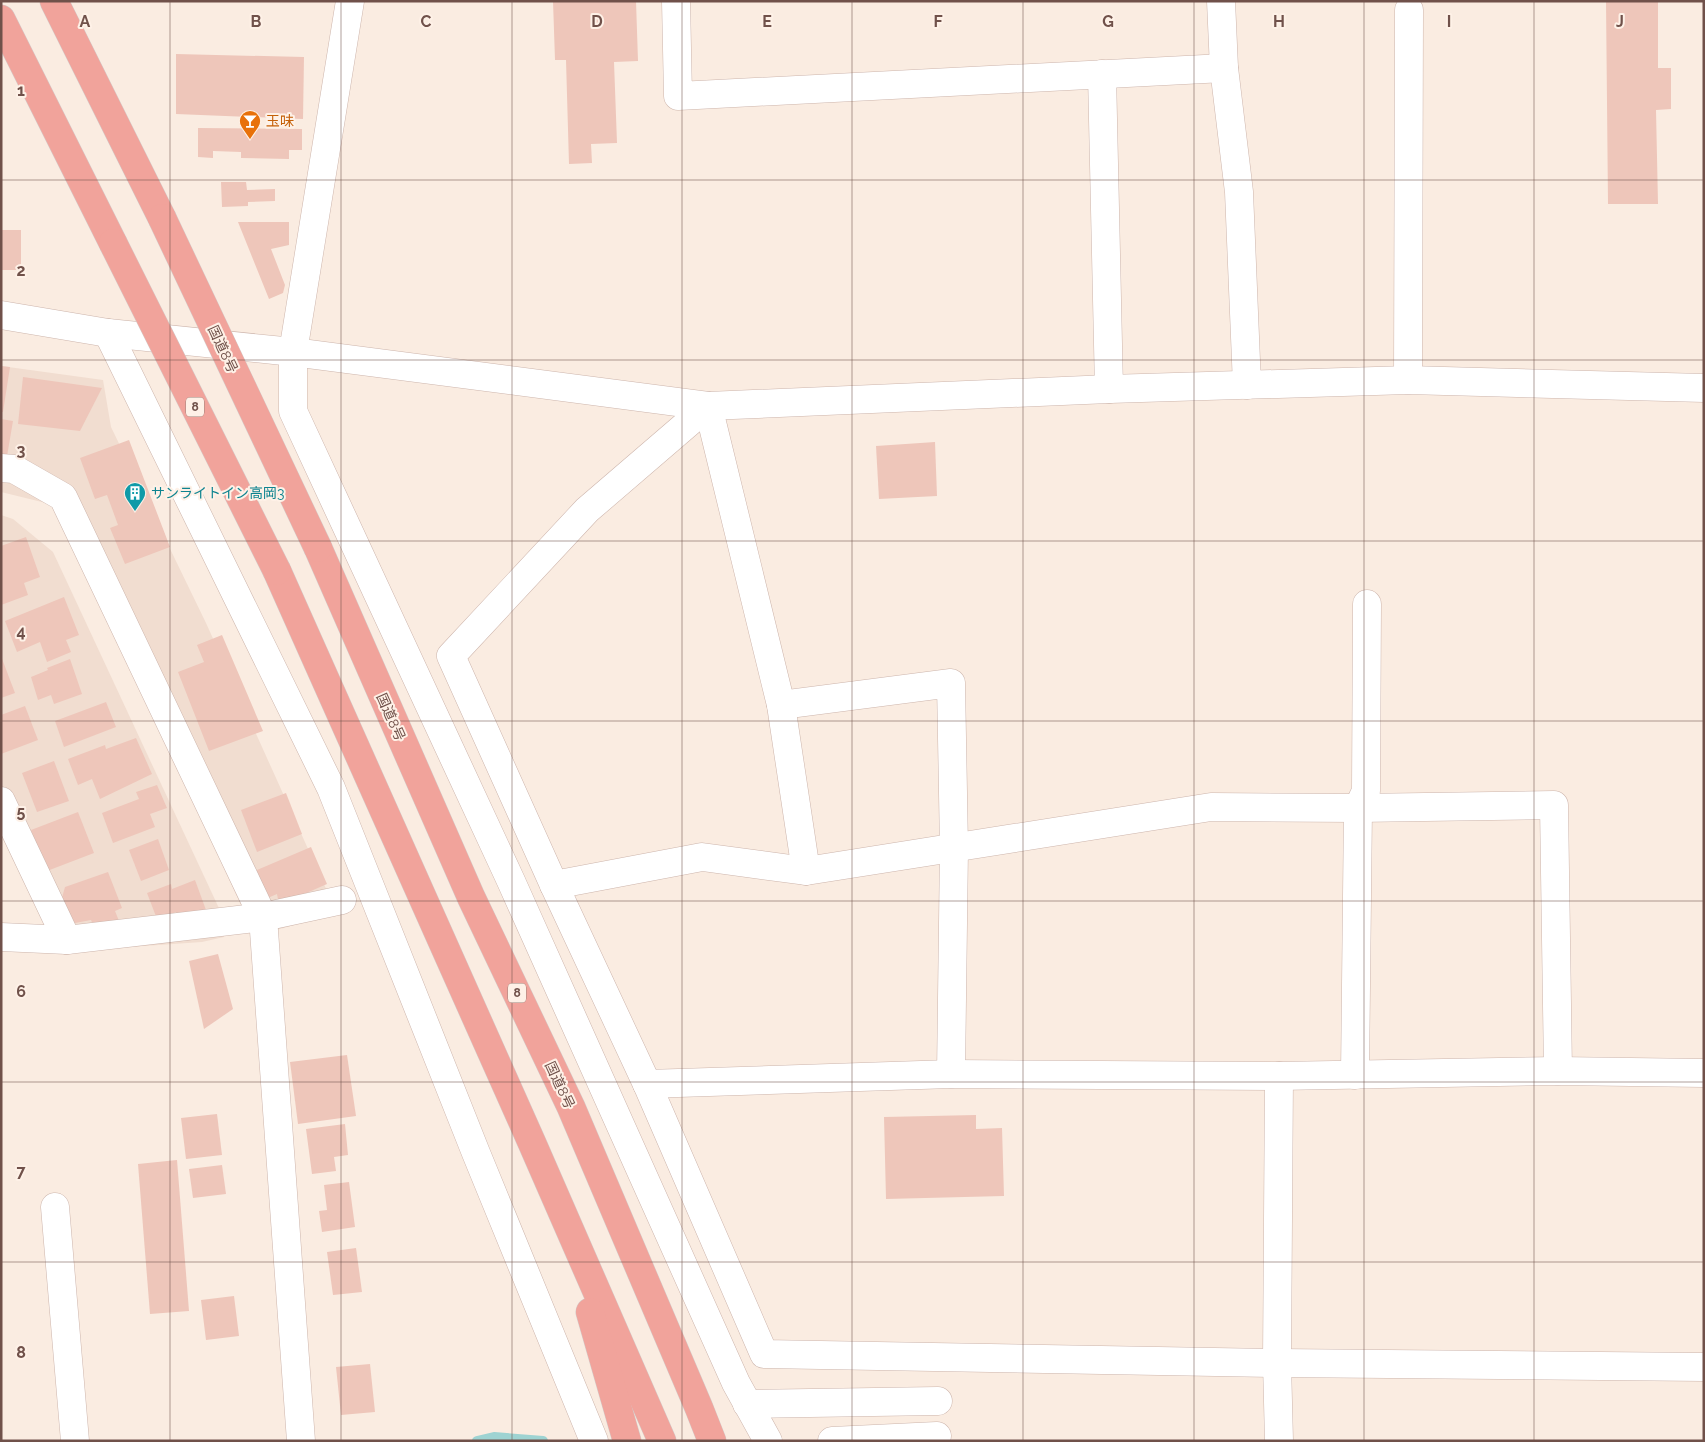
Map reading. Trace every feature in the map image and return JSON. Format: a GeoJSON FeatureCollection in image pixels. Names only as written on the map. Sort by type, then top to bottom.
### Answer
{"type":"FeatureCollection","features":[{"type":"Feature","properties":{"kind":"highway","name":"国道8号"},"geometry":{"type":"LineString","coordinates":[[54,1],[162,218],[318,548],[471,897],[571,1107],[713,1441]]}},
{"type":"Feature","properties":{"kind":"highway","name":"8"},"geometry":{"type":"LineString","coordinates":[[1,19],[277,571],[532,1143],[662,1441]]}},
{"type":"Feature","properties":{"kind":"highway","name":"8"},"geometry":{"type":"LineString","coordinates":[[532,1143],[595,1327],[627,1441]]}},
{"type":"Feature","properties":{"kind":"street"},"geometry":{"type":"LineString","coordinates":[[350,1],[293,352],[293,412],[511,881],[736,1383],[768,1441]]}},
{"type":"Feature","properties":{"kind":"street"},"geometry":{"type":"LineString","coordinates":[[676,1],[678,96],[1224,68]]}},
{"type":"Feature","properties":{"kind":"street"},"geometry":{"type":"LineString","coordinates":[[1220,1],[1224,68],[1239,192],[1247,386]]}},
{"type":"Feature","properties":{"kind":"street"},"geometry":{"type":"LineString","coordinates":[[1408,380],[1409,10]]}},
{"type":"Feature","properties":{"kind":"street"},"geometry":{"type":"LineString","coordinates":[[1102,74],[1109,390]]}},
{"type":"Feature","properties":{"kind":"street"},"geometry":{"type":"LineString","coordinates":[[1,315],[108,333],[293,352],[708,406],[1408,380],[1704,388]]}},
{"type":"Feature","properties":{"kind":"street"},"geometry":{"type":"LineString","coordinates":[[108,333],[331,788],[476,1154],[594,1441]]}},
{"type":"Feature","properties":{"kind":"street"},"geometry":{"type":"LineString","coordinates":[[708,406],[781,705],[806,871]]}},
{"type":"Feature","properties":{"kind":"street"},"geometry":{"type":"LineString","coordinates":[[708,406],[587,510],[451,656],[554,885],[647,1084],[764,1354],[1277,1363],[1704,1367]]}},
{"type":"Feature","properties":{"kind":"street"},"geometry":{"type":"LineString","coordinates":[[1,468],[14,469],[63,497],[263,917],[301,1439]]}},
{"type":"Feature","properties":{"kind":"street"},"geometry":{"type":"LineString","coordinates":[[1355,1075],[1358,808],[1366,792],[1367,604]]}},
{"type":"Feature","properties":{"kind":"street"},"geometry":{"type":"LineString","coordinates":[[781,705],[951,683],[954,848],[951,1074]]}},
{"type":"Feature","properties":{"kind":"street"},"geometry":{"type":"LineString","coordinates":[[1,801],[67,940]]}},
{"type":"Feature","properties":{"kind":"street"},"geometry":{"type":"LineString","coordinates":[[554,885],[702,857],[806,871],[1211,807],[1358,808],[1554,805],[1558,1072]]}},
{"type":"Feature","properties":{"kind":"street"},"geometry":{"type":"LineString","coordinates":[[1,937],[67,940],[263,917],[342,900]]}},
{"type":"Feature","properties":{"kind":"street"},"geometry":{"type":"LineString","coordinates":[[647,1084],[951,1074],[1279,1076],[1558,1072],[1704,1073]]}},
{"type":"Feature","properties":{"kind":"street"},"geometry":{"type":"LineString","coordinates":[[1279,1076],[1277,1363],[1280,1441]]}},
{"type":"Feature","properties":{"kind":"street"},"geometry":{"type":"LineString","coordinates":[[55,1208],[75,1441]]}},
{"type":"Feature","properties":{"kind":"street"},"geometry":{"type":"LineString","coordinates":[[832,1441],[937,1438],[938,1358]]}},
{"type":"Feature","properties":{"kind":"street"},"geometry":{"type":"LineString","coordinates":[[747,1404],[938,1401]]}},
{"type":"Feature","properties":{"kind":"shaded area"},"geometry":{"type":"Polygon","coordinates":[[[1,366],[103,380],[111,427],[206,623],[337,913],[255,936],[70,530],[50,504],[1,492],[1,366]]]}},
{"type":"Feature","properties":{"kind":"shaded area"},"geometry":{"type":"Polygon","coordinates":[[[1,515],[13,519],[53,552],[224,919],[224,937],[202,942],[57,952],[1,817],[1,515]]]}},
{"type":"Feature","properties":{"kind":"building"},"geometry":{"type":"Polygon","coordinates":[[[553,1],[636,1],[638,61],[614,62],[617,143],[591,144],[592,163],[569,164],[566,60],[555,60],[553,1]]]}},
{"type":"Feature","properties":{"kind":"building"},"geometry":{"type":"Polygon","coordinates":[[[1606,1],[1658,1],[1658,68],[1671,68],[1671,109],[1656,110],[1658,204],[1608,204],[1606,1]]]}},
{"type":"Feature","properties":{"kind":"building"},"geometry":{"type":"Polygon","coordinates":[[[176,54],[304,57],[303,119],[176,114],[176,54]]]}},
{"type":"Feature","properties":{"kind":"building","name":"玉味"},"geometry":{"type":"Polygon","coordinates":[[[198,128],[302,129],[302,150],[289,150],[289,159],[241,158],[241,152],[213,151],[213,158],[198,157],[198,128]]]}},
{"type":"Feature","properties":{"kind":"building"},"geometry":{"type":"Polygon","coordinates":[[[221,182],[246,182],[247,190],[275,189],[275,201],[248,202],[248,206],[222,207],[221,182]]]}},
{"type":"Feature","properties":{"kind":"building"},"geometry":{"type":"Polygon","coordinates":[[[238,222],[289,222],[289,245],[271,249],[285,285],[283,293],[269,299],[238,222]]]}},
{"type":"Feature","properties":{"kind":"building"},"geometry":{"type":"Polygon","coordinates":[[[1,230],[21,230],[21,270],[1,270],[1,230]]]}},
{"type":"Feature","properties":{"kind":"building"},"geometry":{"type":"Polygon","coordinates":[[[1,366],[10,367],[3,412],[1,412],[1,366]]]}},
{"type":"Feature","properties":{"kind":"building"},"geometry":{"type":"Polygon","coordinates":[[[23,377],[102,388],[80,431],[18,424],[23,377]]]}},
{"type":"Feature","properties":{"kind":"building"},"geometry":{"type":"Polygon","coordinates":[[[1,419],[13,421],[6,462],[1,461],[1,419]]]}},
{"type":"Feature","properties":{"kind":"building","name":"サンライトイン高岡3"},"geometry":{"type":"Polygon","coordinates":[[[129,440],[170,547],[125,564],[110,528],[118,525],[107,495],[95,499],[80,458],[129,440]]]}},
{"type":"Feature","properties":{"kind":"building"},"geometry":{"type":"Polygon","coordinates":[[[935,442],[937,496],[879,499],[876,446],[935,442]]]}},
{"type":"Feature","properties":{"kind":"building"},"geometry":{"type":"Polygon","coordinates":[[[26,537],[40,577],[24,583],[28,595],[1,605],[1,546],[26,537]]]}},
{"type":"Feature","properties":{"kind":"building"},"geometry":{"type":"Polygon","coordinates":[[[64,597],[79,635],[66,640],[71,652],[47,662],[40,642],[17,652],[5,621],[64,597]]]}},
{"type":"Feature","properties":{"kind":"building"},"geometry":{"type":"Polygon","coordinates":[[[222,635],[263,731],[209,751],[178,672],[204,662],[197,645],[222,635]]]}},
{"type":"Feature","properties":{"kind":"building"},"geometry":{"type":"Polygon","coordinates":[[[1,656],[15,693],[1,698],[1,656]]]}},
{"type":"Feature","properties":{"kind":"building"},"geometry":{"type":"Polygon","coordinates":[[[70,659],[82,694],[54,704],[51,695],[38,700],[31,677],[70,659]]]}},
{"type":"Feature","properties":{"kind":"building"},"geometry":{"type":"Polygon","coordinates":[[[106,702],[116,727],[64,747],[55,721],[106,702]]]}},
{"type":"Feature","properties":{"kind":"building"},"geometry":{"type":"Polygon","coordinates":[[[25,706],[38,740],[1,754],[1,715],[25,706]]]}},
{"type":"Feature","properties":{"kind":"building"},"geometry":{"type":"Polygon","coordinates":[[[136,738],[152,774],[100,799],[92,779],[78,785],[68,759],[105,745],[106,749],[136,738]]]}},
{"type":"Feature","properties":{"kind":"building"},"geometry":{"type":"Polygon","coordinates":[[[54,761],[69,801],[37,812],[22,773],[54,761]]]}},
{"type":"Feature","properties":{"kind":"building"},"geometry":{"type":"Polygon","coordinates":[[[157,785],[167,808],[150,814],[155,827],[113,843],[102,813],[139,799],[136,792],[157,785]]]}},
{"type":"Feature","properties":{"kind":"building"},"geometry":{"type":"Polygon","coordinates":[[[286,793],[302,834],[257,852],[241,810],[286,793]]]}},
{"type":"Feature","properties":{"kind":"building"},"geometry":{"type":"Polygon","coordinates":[[[78,812],[94,853],[47,871],[31,830],[78,812]]]}},
{"type":"Feature","properties":{"kind":"building"},"geometry":{"type":"Polygon","coordinates":[[[158,839],[169,870],[141,881],[129,850],[158,839]]]}},
{"type":"Feature","properties":{"kind":"building"},"geometry":{"type":"Polygon","coordinates":[[[311,847],[327,884],[279,905],[277,894],[263,900],[252,872],[311,847]]]}},
{"type":"Feature","properties":{"kind":"building"},"geometry":{"type":"Polygon","coordinates":[[[108,872],[122,908],[115,911],[119,921],[95,929],[91,920],[75,923],[58,912],[65,887],[108,872]]]}},
{"type":"Feature","properties":{"kind":"building"},"geometry":{"type":"Polygon","coordinates":[[[195,880],[206,910],[179,921],[176,912],[157,919],[147,893],[171,884],[172,889],[195,880]]]}},
{"type":"Feature","properties":{"kind":"building"},"geometry":{"type":"Polygon","coordinates":[[[218,954],[233,1009],[204,1029],[189,961],[218,954]]]}},
{"type":"Feature","properties":{"kind":"building"},"geometry":{"type":"Polygon","coordinates":[[[347,1055],[356,1116],[298,1124],[290,1062],[347,1055]]]}},
{"type":"Feature","properties":{"kind":"building"},"geometry":{"type":"Polygon","coordinates":[[[217,1114],[222,1155],[186,1159],[181,1118],[217,1114]]]}},
{"type":"Feature","properties":{"kind":"building"},"geometry":{"type":"Polygon","coordinates":[[[976,1115],[976,1129],[1002,1128],[1004,1196],[886,1199],[884,1117],[976,1115]]]}},
{"type":"Feature","properties":{"kind":"building"},"geometry":{"type":"Polygon","coordinates":[[[345,1124],[348,1155],[334,1157],[336,1171],[312,1174],[306,1129],[345,1124]]]}},
{"type":"Feature","properties":{"kind":"building"},"geometry":{"type":"Polygon","coordinates":[[[177,1160],[189,1311],[150,1314],[138,1164],[177,1160]]]}},
{"type":"Feature","properties":{"kind":"building"},"geometry":{"type":"Polygon","coordinates":[[[222,1165],[226,1194],[193,1198],[189,1169],[222,1165]]]}},
{"type":"Feature","properties":{"kind":"building"},"geometry":{"type":"Polygon","coordinates":[[[349,1182],[355,1227],[322,1232],[319,1211],[327,1210],[324,1185],[349,1182]]]}},
{"type":"Feature","properties":{"kind":"building"},"geometry":{"type":"Polygon","coordinates":[[[356,1248],[362,1292],[333,1295],[327,1252],[356,1248]]]}},
{"type":"Feature","properties":{"kind":"building"},"geometry":{"type":"Polygon","coordinates":[[[234,1296],[239,1336],[206,1340],[201,1300],[234,1296]]]}},
{"type":"Feature","properties":{"kind":"building"},"geometry":{"type":"Polygon","coordinates":[[[370,1364],[375,1412],[341,1415],[336,1367],[370,1364]]]}},
{"type":"Feature","properties":{"kind":"waterway"},"geometry":{"type":"LineString","coordinates":[[477,1441],[494,1437],[543,1441]]}},
{"type":"Feature","properties":{"kind":"place","name":"玉味"},"geometry":{"type":"Point","coordinates":[250,140]}},
{"type":"Feature","properties":{"kind":"place","name":"サンライトイン高岡3"},"geometry":{"type":"Point","coordinates":[135,512]}}]}
